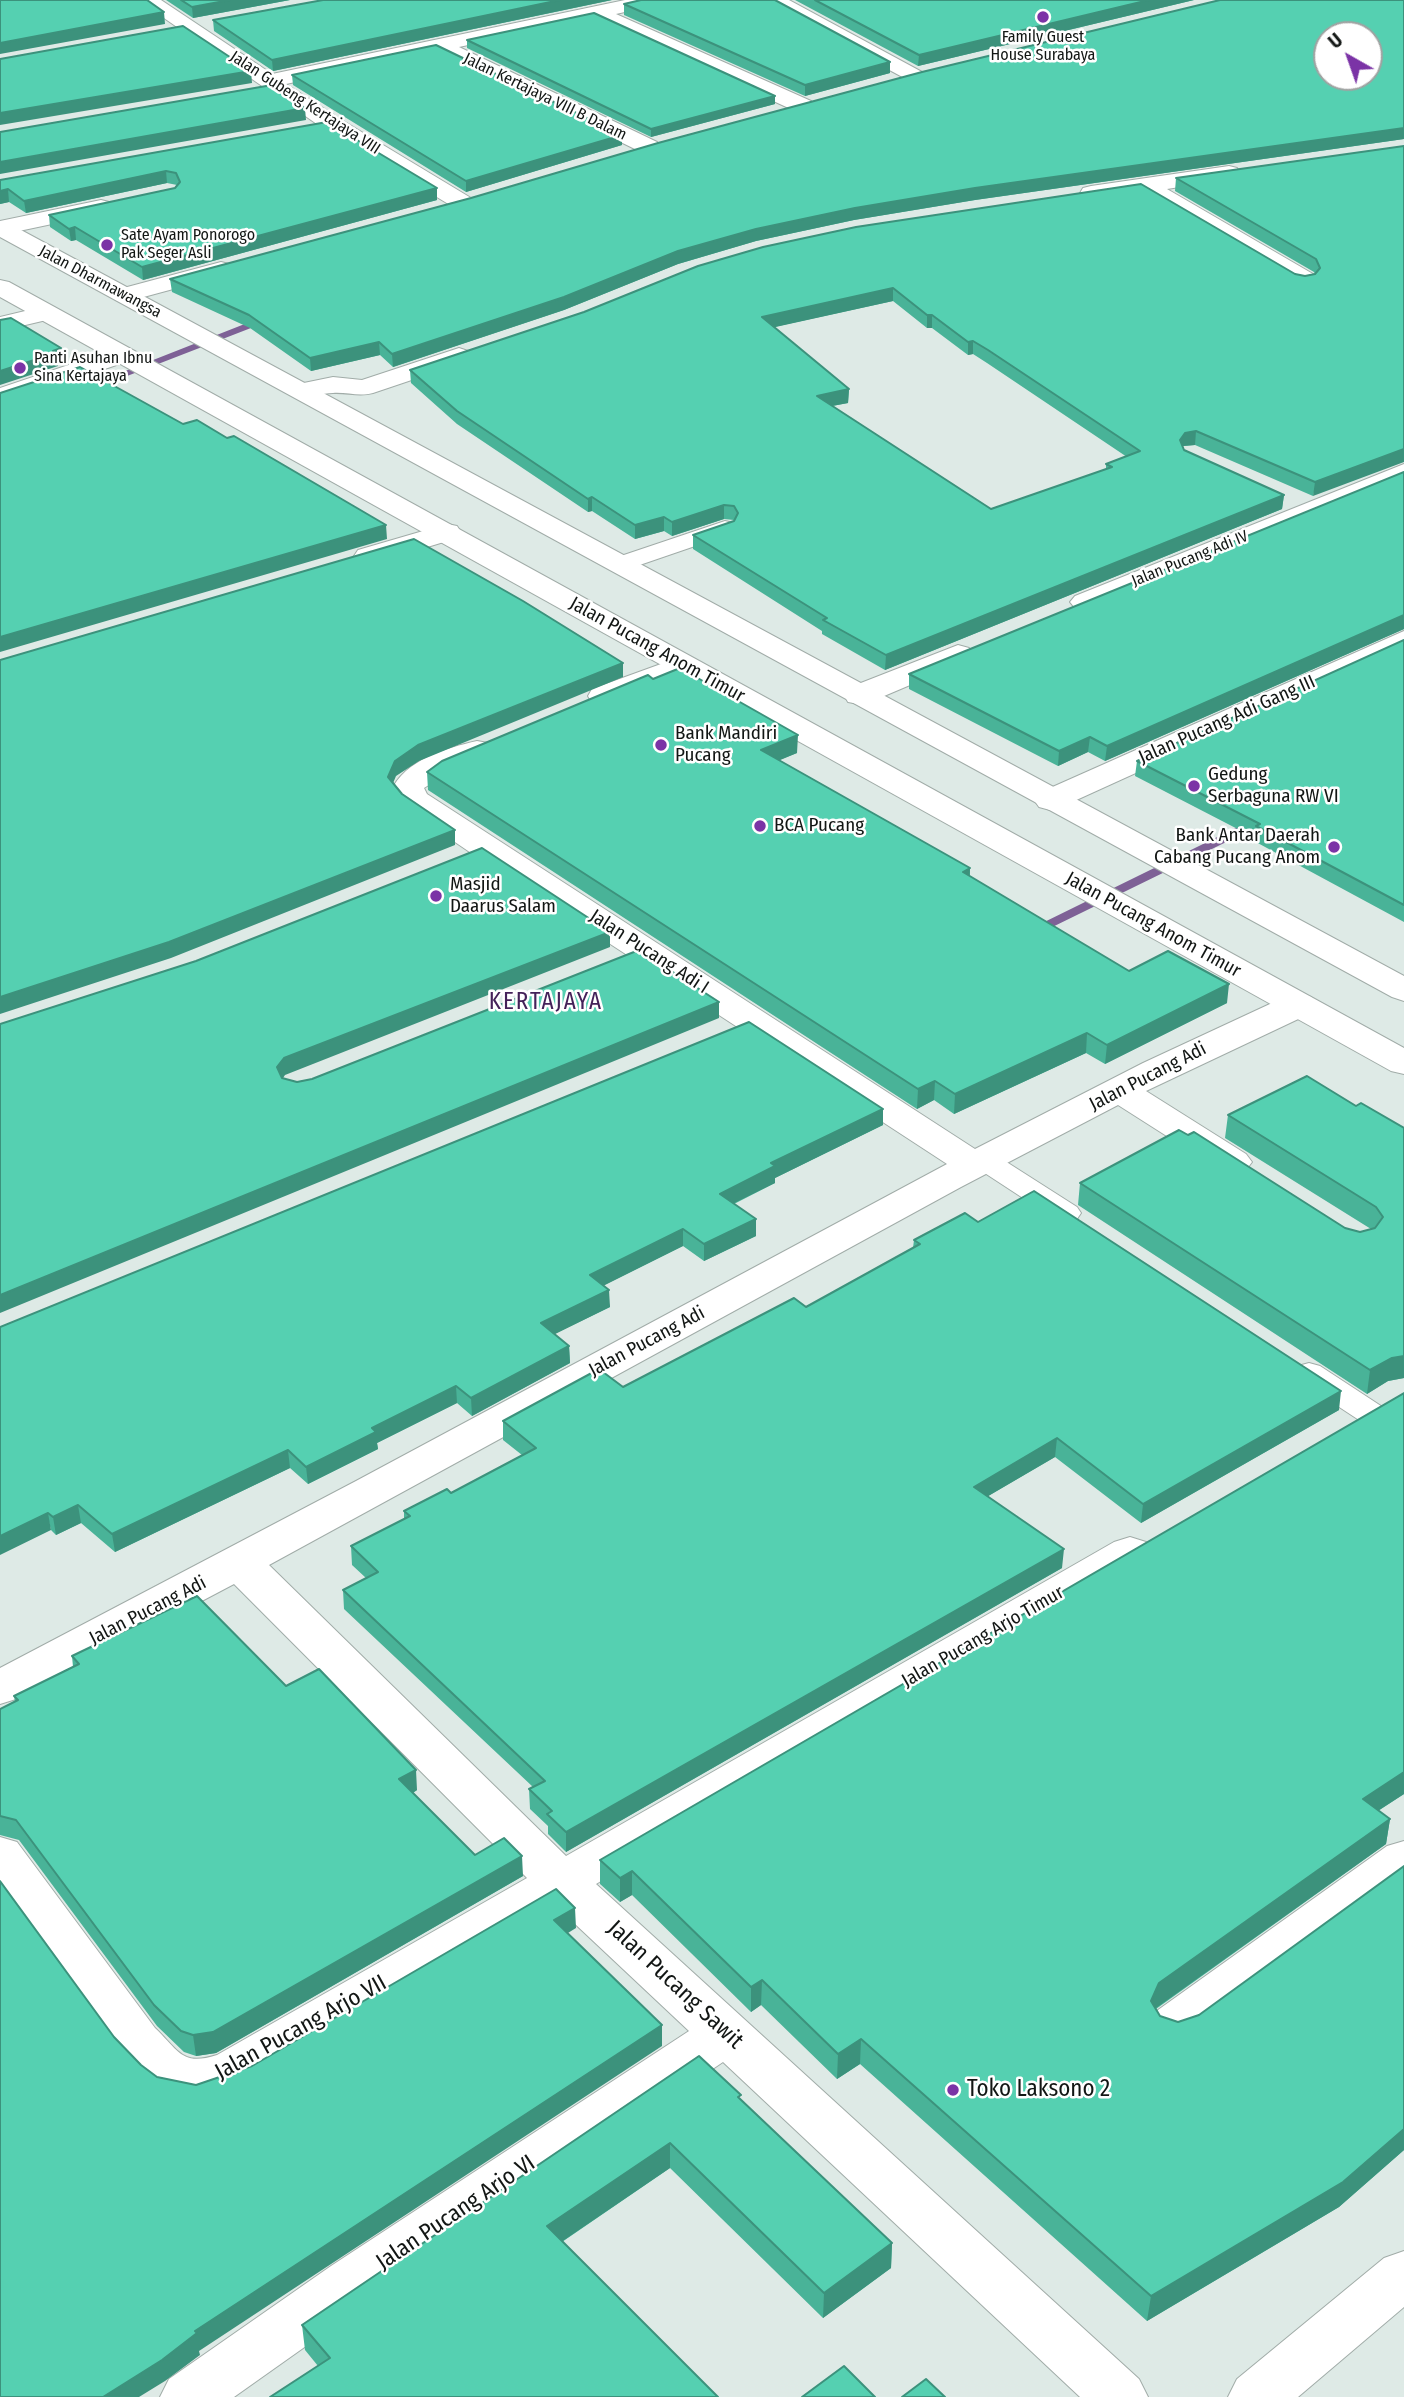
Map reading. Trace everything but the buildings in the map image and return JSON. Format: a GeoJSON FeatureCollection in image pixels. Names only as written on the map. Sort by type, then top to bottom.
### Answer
{"type":"FeatureCollection","features":[{"type":"Feature","properties":{"kind":"street","name":"Jalan Gubeng Kertajaya VIII"},"geometry":{"type":"LineString","coordinates":[[148,0],[266,86],[463,203]]}},
{"type":"Feature","properties":{"kind":"street"},"geometry":{"type":"LineString","coordinates":[[266,86],[653,0]]}},
{"type":"Feature","properties":{"kind":"street"},"geometry":{"type":"LineString","coordinates":[[774,0],[915,76]]}},
{"type":"Feature","properties":{"kind":"street"},"geometry":{"type":"LineString","coordinates":[[596,12],[803,106]]}},
{"type":"Feature","properties":{"kind":"street"},"geometry":{"type":"LineString","coordinates":[[161,32],[212,23]]}},
{"type":"Feature","properties":{"kind":"street","name":"Jalan Kertajaya VIII B Dalam"},"geometry":{"type":"LineString","coordinates":[[440,46],[649,147]]}},
{"type":"Feature","properties":{"kind":"street"},"geometry":{"type":"LineString","coordinates":[[890,83],[942,70]]}},
{"type":"Feature","properties":{"kind":"street"},"geometry":{"type":"LineString","coordinates":[[777,113],[828,99]]}},
{"type":"Feature","properties":{"kind":"street"},"geometry":{"type":"LineString","coordinates":[[305,128],[331,124]]}},
{"type":"Feature","properties":{"kind":"street"},"geometry":{"type":"LineString","coordinates":[[622,155],[674,140]]}},
{"type":"Feature","properties":{"kind":"street"},"geometry":{"type":"LineString","coordinates":[[1066,197],[1254,169]]}},
{"type":"Feature","properties":{"kind":"street"},"geometry":{"type":"LineString","coordinates":[[1144,185],[1304,279]]}},
{"type":"Feature","properties":{"kind":"street"},"geometry":{"type":"LineString","coordinates":[[437,211],[490,195]]}},
{"type":"Feature","properties":{"kind":"street"},"geometry":{"type":"LineString","coordinates":[[0,228],[117,203]]}},
{"type":"Feature","properties":{"kind":"street","name":"Jalan Dharmawangsa"},"geometry":{"type":"LineString","coordinates":[[0,228],[303,391]]}},
{"type":"Feature","properties":{"kind":"street"},"geometry":{"type":"LineString","coordinates":[[125,295],[240,264]]}},
{"type":"Feature","properties":{"kind":"street"},"geometry":{"type":"LineString","coordinates":[[0,288],[136,362]]}},
{"type":"Feature","properties":{"kind":"street"},"geometry":{"type":"LineString","coordinates":[[0,324],[46,313]]}},
{"type":"Feature","properties":{"kind":"street"},"geometry":{"type":"LineString","coordinates":[[303,391],[333,386],[364,388],[482,348]]}},
{"type":"Feature","properties":{"kind":"street"},"geometry":{"type":"LineString","coordinates":[[0,397],[136,362]]}},
{"type":"Feature","properties":{"kind":"street","name":"Jalan Pucang Anom Timur"},"geometry":{"type":"LineString","coordinates":[[136,362],[1404,1063]]}},
{"type":"Feature","properties":{"kind":"street"},"geometry":{"type":"LineString","coordinates":[[339,411],[361,400],[364,388]]}},
{"type":"Feature","properties":{"kind":"street"},"geometry":{"type":"LineString","coordinates":[[303,391],[1050,800],[1404,990]]}},
{"type":"Feature","properties":{"kind":"street","name":"Jalan Pucang Adi IV"},"geometry":{"type":"LineString","coordinates":[[1060,613],[1404,472]]}},
{"type":"Feature","properties":{"kind":"street"},"geometry":{"type":"LineString","coordinates":[[1277,493],[1312,509]]}},
{"type":"Feature","properties":{"kind":"street"},"geometry":{"type":"LineString","coordinates":[[338,565],[447,533]]}},
{"type":"Feature","properties":{"kind":"street","name":"Jalan Pucang Adi Gang III"},"geometry":{"type":"LineString","coordinates":[[1050,800],[1404,640]]}},
{"type":"Feature","properties":{"kind":"street"},"geometry":{"type":"LineString","coordinates":[[859,695],[984,644]]}},
{"type":"Feature","properties":{"kind":"street"},"geometry":{"type":"LineString","coordinates":[[578,707],[683,665]]}},
{"type":"Feature","properties":{"kind":"street","name":"Jalan Pucang Adi I"},"geometry":{"type":"LineString","coordinates":[[504,738],[417,776],[408,785],[407,791],[416,801],[486,848],[979,1162]]}},
{"type":"Feature","properties":{"kind":"street"},"geometry":{"type":"LineString","coordinates":[[447,864],[486,848]]}},
{"type":"Feature","properties":{"kind":"street"},"geometry":{"type":"LineString","coordinates":[[606,964],[644,949]]}},
{"type":"Feature","properties":{"kind":"street","name":"Jalan Pucang Adi"},"geometry":{"type":"LineString","coordinates":[[0,1688],[240,1563],[979,1162],[1245,1028],[1298,1005]]}},
{"type":"Feature","properties":{"kind":"street"},"geometry":{"type":"LineString","coordinates":[[717,1036],[754,1020]]}},
{"type":"Feature","properties":{"kind":"street"},"geometry":{"type":"LineString","coordinates":[[1121,1091],[1263,1181]]}},
{"type":"Feature","properties":{"kind":"street","name":"Jalan Pucang Arjo Timur"},"geometry":{"type":"LineString","coordinates":[[561,1881],[1165,1532]]}},
{"type":"Feature","properties":{"kind":"street","name":"Jalan Pucang Sawit"},"geometry":{"type":"LineString","coordinates":[[240,1563],[561,1881],[1119,2397]]}},
{"type":"Feature","properties":{"kind":"street","name":"Jalan Pucang Arjo VII"},"geometry":{"type":"LineString","coordinates":[[0,1854],[137,2042],[179,2080],[198,2082],[235,2070],[561,1881]]}},
{"type":"Feature","properties":{"kind":"street"},"geometry":{"type":"LineString","coordinates":[[1176,2024],[1404,1859]]}},
{"type":"Feature","properties":{"kind":"street","name":"Jalan Pucang Arjo VI"},"geometry":{"type":"LineString","coordinates":[[189,2397],[351,2283],[726,2033]]}},
{"type":"Feature","properties":{"kind":"street"},"geometry":{"type":"LineString","coordinates":[[1257,2397],[1404,2274]]}},
{"type":"Feature","properties":{"kind":"lane"},"geometry":{"type":"LineString","coordinates":[[620,564],[725,528]]}},
{"type":"Feature","properties":{"kind":"lane"},"geometry":{"type":"LineString","coordinates":[[979,1162],[1089,1229]]}},
{"type":"Feature","properties":{"kind":"lane"},"geometry":{"type":"LineString","coordinates":[[1288,1360],[1369,1414]]}},
{"type":"Feature","properties":{"kind":"waterway"},"geometry":{"type":"LineString","coordinates":[[87,388],[265,319]]}},
{"type":"Feature","properties":{"kind":"waterway"},"geometry":{"type":"LineString","coordinates":[[1031,932],[1256,822]]}},
{"type":"Feature","properties":{"kind":"place","name":"Family Guest House Surabaya"},"geometry":{"type":"Point","coordinates":[1043,17]}},
{"type":"Feature","properties":{"kind":"place","name":"Sate Ayam Ponorogo Pak Seger Asli"},"geometry":{"type":"Point","coordinates":[107,245]}},
{"type":"Feature","properties":{"kind":"place","name":"Panti Asuhan Ibnu Sina Kertajaya"},"geometry":{"type":"Point","coordinates":[20,368]}},
{"type":"Feature","properties":{"kind":"place","name":"Bank Mandiri Pucang"},"geometry":{"type":"Point","coordinates":[661,745]}},
{"type":"Feature","properties":{"kind":"place","name":"Gedung Serbaguna RW VI"},"geometry":{"type":"Point","coordinates":[1194,786]}},
{"type":"Feature","properties":{"kind":"place","name":"BCA Pucang"},"geometry":{"type":"Point","coordinates":[760,826]}},
{"type":"Feature","properties":{"kind":"place","name":"Bank Antar Daerah Cabang Pucang Anom"},"geometry":{"type":"Point","coordinates":[1334,847]}},
{"type":"Feature","properties":{"kind":"place","name":"Masjid Daarus Salam"},"geometry":{"type":"Point","coordinates":[436,896]}},
{"type":"Feature","properties":{"kind":"place","name":"Toko Laksono 2"},"geometry":{"type":"Point","coordinates":[953,2090]}},
{"type":"Feature","properties":{"kind":"district","name":"KERTAJAYA"},"geometry":{"type":"Point","coordinates":[546,1003]}}]}
